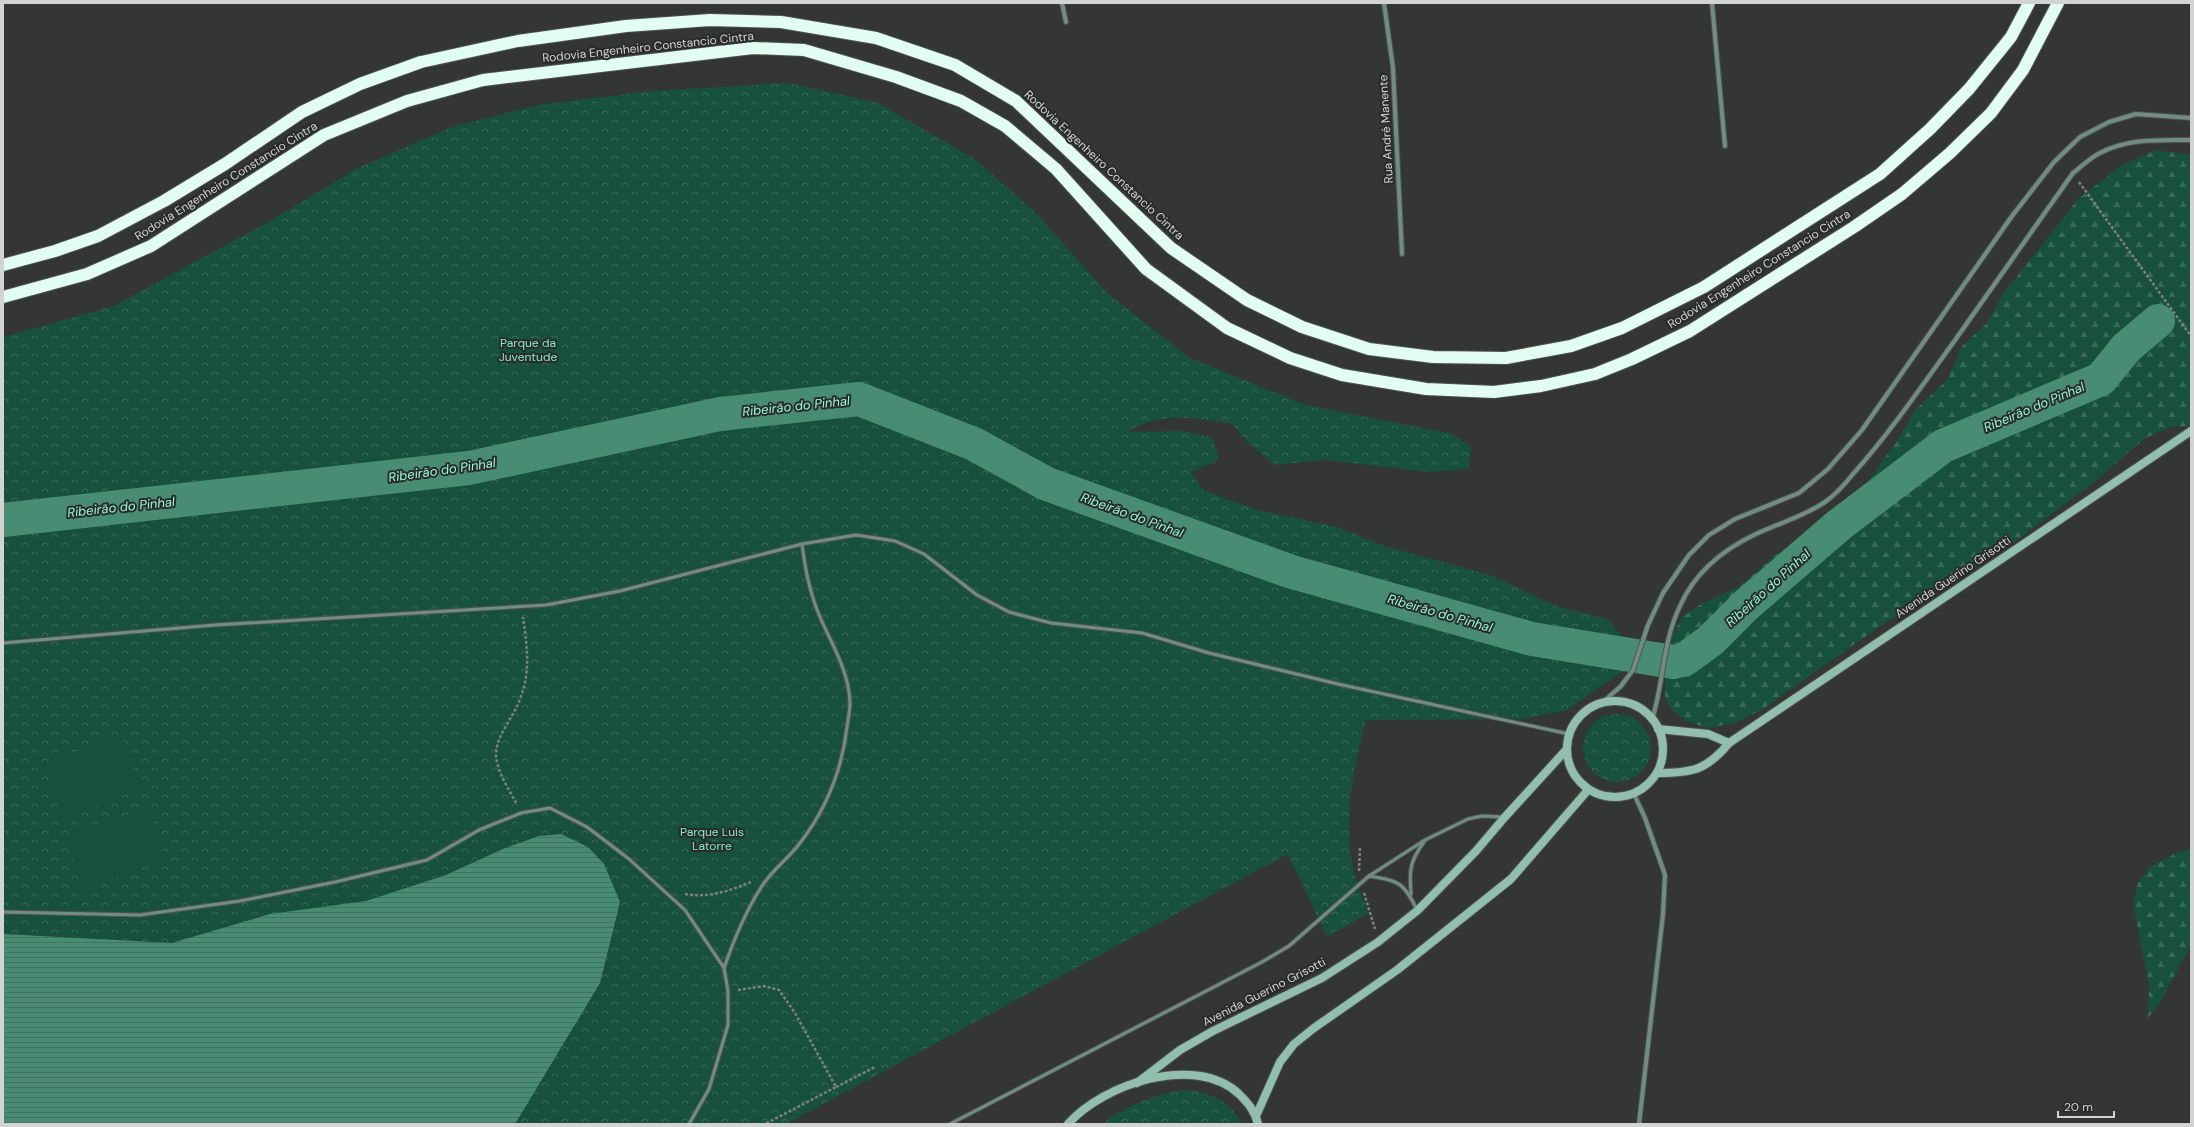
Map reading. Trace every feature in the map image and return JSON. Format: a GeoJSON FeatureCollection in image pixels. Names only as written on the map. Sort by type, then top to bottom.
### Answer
{"type":"FeatureCollection","features":[{"type":"Feature","properties":{"kind":"highway","name":"Rodovia Engenheiro Constancio Cintra"},"geometry":{"type":"LineString","coordinates":[[3,264],[55,251],[98,236],[164,201],[224,164],[302,112],[360,84],[421,62],[518,41],[626,26],[710,20],[781,22],[876,38],[955,65],[1010,97],[1043,125],[1171,248],[1247,300],[1302,327],[1369,349],[1433,357],[1506,358],[1571,346],[1622,328],[1704,287],[1880,174],[1930,129],[1969,89],[2011,37],[2029,3]]}},
{"type":"Feature","properties":{"kind":"highway","name":"Rodovia Engenheiro Constancio Cintra"},"geometry":{"type":"LineString","coordinates":[[3,297],[87,274],[151,246],[324,135],[407,101],[483,80],[753,48],[804,50],[896,77],[961,101],[1005,126],[1056,169],[1146,269],[1227,328],[1290,358],[1342,375],[1426,389],[1494,392],[1541,386],[1595,374],[1632,359],[1690,330],[1854,227],[1902,194],[1950,153],[1991,113],[2023,70],[2058,3]]}},
{"type":"Feature","properties":{"kind":"main road","name":"Avenida Guerino Grisotti"},"geometry":{"type":"LineString","coordinates":[[1657,773],[1692,771],[1719,754],[1729,744],[2191,431]]}},
{"type":"Feature","properties":{"kind":"main road"},"geometry":{"type":"LineString","coordinates":[[1620,701],[1635,706],[1652,720],[1658,729],[1662,743],[1662,758],[1657,773],[1647,786],[1634,794],[1619,798],[1603,796],[1588,790],[1569,766],[1566,750],[1569,734],[1577,719],[1589,709],[1603,702],[1620,701]]}},
{"type":"Feature","properties":{"kind":"main road"},"geometry":{"type":"LineString","coordinates":[[1658,729],[1708,734],[1729,744]]}},
{"type":"Feature","properties":{"kind":"main road","name":"Avenida Guerino Grisotti"},"geometry":{"type":"LineString","coordinates":[[1137,1083],[1180,1050],[1213,1031],[1322,978],[1378,942],[1418,910],[1476,851],[1566,750]]}},
{"type":"Feature","properties":{"kind":"main road"},"geometry":{"type":"LineString","coordinates":[[1257,1120],[1280,1062],[1294,1044],[1314,1028],[1397,970],[1510,879],[1588,790]]}},
{"type":"Feature","properties":{"kind":"main road"},"geometry":{"type":"LineString","coordinates":[[1067,1123],[1088,1106],[1137,1083],[1160,1076],[1191,1074],[1215,1078],[1233,1088],[1248,1103],[1257,1120]]}},
{"type":"Feature","properties":{"kind":"street"},"geometry":{"type":"LineString","coordinates":[[1062,3],[1066,22]]}},
{"type":"Feature","properties":{"kind":"street","name":"Rua André Manente"},"geometry":{"type":"LineString","coordinates":[[1384,3],[1393,68],[1402,254]]}},
{"type":"Feature","properties":{"kind":"street"},"geometry":{"type":"LineString","coordinates":[[1712,3],[1725,146]]}},
{"type":"Feature","properties":{"kind":"street"},"geometry":{"type":"LineString","coordinates":[[1603,702],[1621,686],[1633,670],[1648,625],[1663,593],[1684,561],[1709,535],[1735,519],[1799,493],[1828,468],[1862,430],[2012,216],[2054,162],[2075,142],[2109,122],[2136,114],[2191,118]]}},
{"type":"Feature","properties":{"kind":"street"},"geometry":{"type":"LineString","coordinates":[[1652,720],[1659,698],[1661,670],[1667,638],[1680,604],[1698,576],[1721,554],[1757,534],[1798,518],[1826,501],[1853,474],[1924,383],[2073,173],[2097,155],[2122,144],[2150,140],[2191,140]]}},
{"type":"Feature","properties":{"kind":"street"},"geometry":{"type":"LineString","coordinates":[[1634,794],[1645,818],[1665,875],[1663,914],[1640,1124]]}},
{"type":"Feature","properties":{"kind":"lane"},"geometry":{"type":"LineString","coordinates":[[3,643],[215,625],[546,605],[620,591],[802,544],[856,535],[895,541],[924,554],[977,595],[1009,612],[1051,623],[1142,633],[1209,653],[1338,684],[1569,734]]}},
{"type":"Feature","properties":{"kind":"lane"},"geometry":{"type":"LineString","coordinates":[[724,968],[744,915],[763,884],[800,843],[824,808],[836,782],[846,738],[850,703],[846,676],[820,616],[806,575],[802,544]]}},
{"type":"Feature","properties":{"kind":"lane"},"geometry":{"type":"LineString","coordinates":[[3,912],[140,915],[276,894],[335,882],[427,860],[479,830],[521,812],[550,808],[587,827],[629,859],[665,891],[685,910],[724,968],[728,991],[728,1025],[712,1082],[689,1124]]}},
{"type":"Feature","properties":{"kind":"lane"},"geometry":{"type":"LineString","coordinates":[[950,1124],[1262,962],[1289,946],[1369,876],[1425,840],[1468,820],[1482,816],[1504,818]]}},
{"type":"Feature","properties":{"kind":"lane"},"geometry":{"type":"LineString","coordinates":[[1418,910],[1411,894],[1410,868],[1413,857],[1425,840]]}},
{"type":"Feature","properties":{"kind":"lane"},"geometry":{"type":"LineString","coordinates":[[1369,876],[1397,882],[1411,894]]}},
{"type":"Feature","properties":{"kind":"path"},"geometry":{"type":"LineString","coordinates":[[2073,173],[2191,336]]}},
{"type":"Feature","properties":{"kind":"path"},"geometry":{"type":"LineString","coordinates":[[521,607],[527,649],[527,674],[520,700],[499,741],[496,755],[500,771],[521,812]]}},
{"type":"Feature","properties":{"kind":"path"},"geometry":{"type":"LineString","coordinates":[[665,891],[699,897],[723,893],[772,874]]}},
{"type":"Feature","properties":{"kind":"path"},"geometry":{"type":"LineString","coordinates":[[728,991],[764,986],[779,990],[795,1013],[836,1086]]}},
{"type":"Feature","properties":{"kind":"path"},"geometry":{"type":"LineString","coordinates":[[765,1124],[836,1086],[876,1067]]}},
{"type":"Feature","properties":{"kind":"green space"},"geometry":{"type":"Polygon","coordinates":[[[789,83],[878,103],[973,158],[1034,211],[1107,293],[1190,358],[1306,405],[1452,434],[1471,447],[1469,469],[1430,472],[1324,460],[1276,465],[1249,444],[1232,424],[1192,418],[1153,421],[1140,425],[1128,432],[1181,431],[1212,437],[1219,460],[1191,472],[1203,490],[1257,510],[1338,527],[1381,545],[1490,575],[1556,606],[1607,619],[1624,639],[1623,671],[1567,710],[1523,719],[1366,720],[1357,755],[1351,791],[1349,827],[1353,869],[1369,913],[1327,937],[1288,854],[786,1124],[3,1124],[3,337],[114,306],[270,221],[360,167],[452,127],[538,105],[651,91],[789,83]]]}},
{"type":"Feature","properties":{"kind":"green space"},"geometry":{"type":"Polygon","coordinates":[[[2156,150],[2191,155],[2191,426],[2170,427],[2144,439],[2092,484],[2017,540],[1879,627],[1760,711],[1734,723],[1709,728],[1690,723],[1672,711],[1665,698],[1665,681],[1671,639],[1682,617],[1703,603],[1739,587],[1778,553],[1839,521],[1897,441],[1915,410],[1948,379],[1962,346],[1987,323],[2003,294],[2078,199],[2122,165],[2156,150]]]}},
{"type":"Feature","properties":{"kind":"green space"},"geometry":{"type":"Polygon","coordinates":[[[1617,714],[1630,717],[1641,724],[1648,735],[1651,748],[1648,761],[1641,772],[1630,779],[1617,782],[1604,779],[1593,772],[1586,761],[1583,748],[1586,735],[1593,724],[1604,717],[1617,714]]]}},
{"type":"Feature","properties":{"kind":"green space"},"geometry":{"type":"Polygon","coordinates":[[[122,735],[141,789],[62,817],[43,763],[122,735]]]}},
{"type":"Feature","properties":{"kind":"green space"},"geometry":{"type":"Polygon","coordinates":[[[148,808],[165,859],[83,889],[65,837],[148,808]]]}},
{"type":"Feature","properties":{"kind":"green space"},"geometry":{"type":"Polygon","coordinates":[[[2191,850],[2191,945],[2159,1004],[2148,1018],[2149,986],[2133,903],[2138,883],[2150,867],[2180,851],[2191,850]]]}},
{"type":"Feature","properties":{"kind":"green space"},"geometry":{"type":"Polygon","coordinates":[[[1183,1090],[1201,1092],[1225,1103],[1232,1109],[1242,1124],[1101,1124],[1140,1102],[1183,1090]]]}},
{"type":"Feature","properties":{"kind":"shaded area"},"geometry":{"type":"Polygon","coordinates":[[[561,834],[588,847],[604,864],[620,902],[600,983],[515,1124],[3,1124],[3,934],[172,943],[270,914],[366,901],[446,875],[505,848],[539,836],[561,834]]]}},
{"type":"Feature","properties":{"kind":"waterway","name":"Ribeirão do Pinhal"},"geometry":{"type":"LineString","coordinates":[[3,520],[469,468],[720,414],[859,399],[974,444],[1047,484],[1292,572],[1532,639],[1673,662],[1685,659],[1710,641],[1745,606],[1839,525],[1943,446],[2101,379],[2126,348],[2158,321]]}},
{"type":"Feature","properties":{"kind":"park label","name":"Parque da Juventude"},"geometry":{"type":"Point","coordinates":[528,350]}},
{"type":"Feature","properties":{"kind":"park label","name":"Parque Luis Latorre"},"geometry":{"type":"Point","coordinates":[712,839]}}]}
